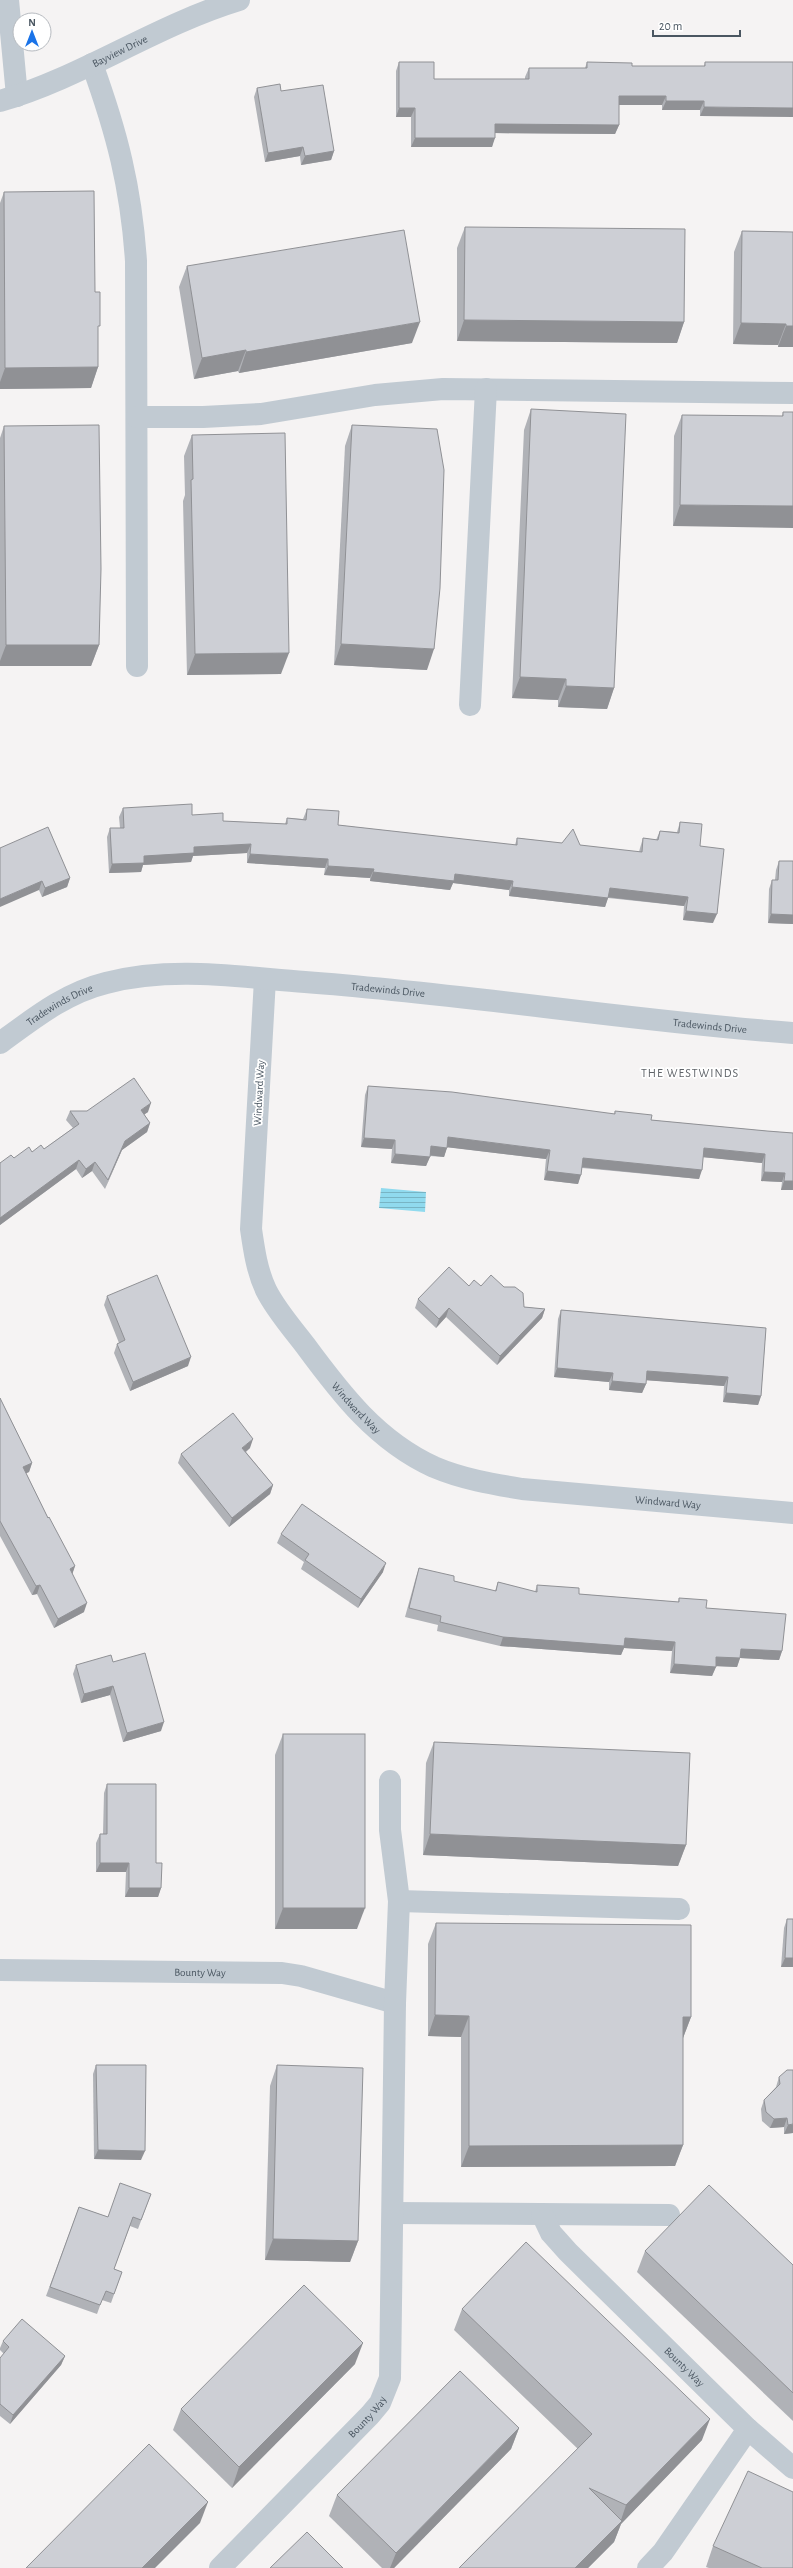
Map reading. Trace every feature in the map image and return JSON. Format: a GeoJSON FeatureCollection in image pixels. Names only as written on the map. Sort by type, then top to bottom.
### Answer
{"type":"FeatureCollection","features":[{"type":"Feature","properties":{"kind":"street"},"geometry":{"type":"LineString","coordinates":[[8,0],[9,99]]}},
{"type":"Feature","properties":{"kind":"street","name":"Bayview Drive"},"geometry":{"type":"LineString","coordinates":[[9,99],[92,64],[157,31],[239,0]]}},
{"type":"Feature","properties":{"kind":"street"},"geometry":{"type":"LineString","coordinates":[[92,64],[120,148],[133,218],[136,262],[137,666]]}},
{"type":"Feature","properties":{"kind":"street"},"geometry":{"type":"LineString","coordinates":[[137,417],[203,417],[261,414],[416,391],[486,389],[793,393]]}},
{"type":"Feature","properties":{"kind":"street"},"geometry":{"type":"LineString","coordinates":[[470,705],[486,389]]}},
{"type":"Feature","properties":{"kind":"street","name":"Tradewinds Drive"},"geometry":{"type":"LineString","coordinates":[[0,1043],[47,1008],[86,989],[105,983],[166,973],[360,986],[642,1020],[793,1033]]}},
{"type":"Feature","properties":{"kind":"street","name":"Windward Way"},"geometry":{"type":"LineString","coordinates":[[265,979],[251,1229],[254,1254],[267,1291],[279,1311],[354,1408],[404,1450],[433,1466],[483,1483],[522,1490],[793,1513]]}},
{"type":"Feature","properties":{"kind":"street","name":"Bounty Way"},"geometry":{"type":"LineString","coordinates":[[220,2568],[370,2415],[386,2390],[391,2356],[395,2003],[399,1901],[390,1830],[390,1780]]}},
{"type":"Feature","properties":{"kind":"street"},"geometry":{"type":"LineString","coordinates":[[399,1901],[679,1909]]}},
{"type":"Feature","properties":{"kind":"street","name":"Bounty Way"},"geometry":{"type":"LineString","coordinates":[[0,1970],[282,1973],[301,1976],[395,2003]]}},
{"type":"Feature","properties":{"kind":"street"},"geometry":{"type":"LineString","coordinates":[[393,2213],[669,2215]]}},
{"type":"Feature","properties":{"kind":"street","name":"Bounty Way"},"geometry":{"type":"LineString","coordinates":[[542,2214],[551,2233],[568,2252],[748,2429],[793,2468]]}},
{"type":"Feature","properties":{"kind":"street"},"geometry":{"type":"LineString","coordinates":[[648,2568],[663,2552],[748,2429]]}},
{"type":"Feature","properties":{"kind":"water"},"geometry":{"type":"Polygon","coordinates":[[[381,1188],[426,1192],[425,1212],[379,1208],[381,1188]]]}},
{"type":"Feature","properties":{"kind":"building"},"geometry":{"type":"Polygon","coordinates":[[[399,62],[434,62],[434,79],[529,79],[529,68],[587,68],[587,62],[632,63],[632,66],[705,66],[705,62],[793,62],[793,108],[704,107],[704,101],[666,101],[666,96],[619,96],[619,125],[495,124],[495,138],[415,138],[415,108],[399,108],[399,62]]]}},
{"type":"Feature","properties":{"kind":"building"},"geometry":{"type":"Polygon","coordinates":[[[280,84],[281,91],[323,85],[334,151],[305,156],[303,147],[268,153],[257,88],[280,84]]]}},
{"type":"Feature","properties":{"kind":"building"},"geometry":{"type":"Polygon","coordinates":[[[94,191],[95,292],[100,292],[98,367],[5,368],[4,192],[94,191]]]}},
{"type":"Feature","properties":{"kind":"building"},"geometry":{"type":"Polygon","coordinates":[[[465,227],[685,229],[684,322],[464,320],[465,227]]]}},
{"type":"Feature","properties":{"kind":"building"},"geometry":{"type":"Polygon","coordinates":[[[404,230],[420,322],[246,352],[246,350],[202,358],[187,266],[404,230]]]}},
{"type":"Feature","properties":{"kind":"building"},"geometry":{"type":"Polygon","coordinates":[[[742,231],[793,232],[793,326],[786,326],[786,324],[741,323],[742,231]]]}},
{"type":"Feature","properties":{"kind":"building"},"geometry":{"type":"Polygon","coordinates":[[[531,409],[626,414],[614,688],[566,686],[566,679],[520,677],[531,409]]]}},
{"type":"Feature","properties":{"kind":"building"},"geometry":{"type":"Polygon","coordinates":[[[783,412],[793,412],[793,506],[680,505],[682,415],[783,416],[783,412]]]}},
{"type":"Feature","properties":{"kind":"building"},"geometry":{"type":"Polygon","coordinates":[[[99,425],[101,569],[99,645],[6,645],[4,426],[99,425]]]}},
{"type":"Feature","properties":{"kind":"building"},"geometry":{"type":"Polygon","coordinates":[[[352,425],[437,429],[444,470],[440,588],[434,649],[341,644],[352,425]]]}},
{"type":"Feature","properties":{"kind":"building"},"geometry":{"type":"Polygon","coordinates":[[[285,433],[289,653],[195,654],[191,480],[193,479],[192,435],[285,433]]]}},
{"type":"Feature","properties":{"kind":"building"},"geometry":{"type":"Polygon","coordinates":[[[192,804],[192,815],[223,813],[223,821],[287,824],[287,818],[306,820],[307,809],[339,811],[338,825],[517,845],[517,838],[562,843],[573,829],[580,845],[642,852],[643,838],[658,840],[660,831],[679,833],[680,822],[702,824],[700,846],[724,849],[717,914],[686,911],[688,897],[610,888],[608,898],[512,887],[513,881],[455,874],[454,881],[373,872],[374,869],[328,866],[328,859],[250,854],[251,844],[194,847],[194,853],[144,856],[144,863],[112,864],[110,828],[124,828],[123,808],[192,804]]]}},
{"type":"Feature","properties":{"kind":"building"},"geometry":{"type":"Polygon","coordinates":[[[48,827],[70,878],[45,888],[42,881],[0,899],[0,848],[48,827]]]}},
{"type":"Feature","properties":{"kind":"building"},"geometry":{"type":"Polygon","coordinates":[[[779,861],[793,861],[793,915],[771,914],[772,880],[778,880],[779,861]]]}},
{"type":"Feature","properties":{"kind":"building"},"geometry":{"type":"Polygon","coordinates":[[[134,1078],[151,1103],[141,1110],[150,1123],[125,1141],[108,1180],[95,1162],[86,1169],[79,1160],[0,1218],[0,1163],[11,1155],[14,1158],[29,1147],[32,1152],[41,1145],[44,1149],[79,1124],[70,1111],[87,1111],[134,1078]]]}},
{"type":"Feature","properties":{"kind":"building"},"geometry":{"type":"Polygon","coordinates":[[[368,1086],[452,1092],[615,1114],[615,1111],[652,1115],[651,1120],[793,1133],[793,1181],[784,1181],[785,1173],[764,1172],[765,1154],[704,1148],[702,1170],[583,1158],[581,1175],[547,1171],[550,1150],[448,1137],[447,1148],[431,1146],[430,1157],[395,1154],[395,1140],[364,1138],[368,1086]]]}},
{"type":"Feature","properties":{"kind":"building"},"geometry":{"type":"Polygon","coordinates":[[[449,1267],[469,1286],[474,1280],[481,1286],[491,1275],[504,1287],[515,1287],[523,1293],[524,1307],[545,1309],[500,1356],[449,1308],[439,1319],[418,1299],[449,1267]]]}},
{"type":"Feature","properties":{"kind":"building"},"geometry":{"type":"Polygon","coordinates":[[[157,1275],[191,1357],[133,1382],[117,1344],[125,1340],[107,1296],[157,1275]]]}},
{"type":"Feature","properties":{"kind":"building"},"geometry":{"type":"Polygon","coordinates":[[[561,1310],[766,1328],[761,1396],[726,1393],[728,1377],[647,1371],[646,1384],[612,1381],[613,1373],[557,1368],[561,1310]]]}},
{"type":"Feature","properties":{"kind":"building"},"geometry":{"type":"Polygon","coordinates":[[[0,1398],[32,1463],[23,1467],[48,1518],[49,1517],[75,1566],[70,1569],[87,1603],[58,1619],[40,1585],[36,1586],[0,1521],[0,1398]]]}},
{"type":"Feature","properties":{"kind":"building"},"geometry":{"type":"Polygon","coordinates":[[[233,1413],[253,1439],[242,1448],[273,1485],[232,1518],[181,1454],[233,1413]]]}},
{"type":"Feature","properties":{"kind":"building"},"geometry":{"type":"Polygon","coordinates":[[[302,1504],[386,1563],[361,1599],[305,1560],[309,1554],[281,1534],[302,1504]]]}},
{"type":"Feature","properties":{"kind":"building"},"geometry":{"type":"Polygon","coordinates":[[[419,1568],[454,1576],[454,1581],[496,1591],[498,1582],[537,1592],[537,1585],[579,1588],[579,1594],[679,1602],[679,1598],[707,1600],[706,1608],[786,1614],[782,1651],[741,1649],[740,1658],[716,1657],[716,1667],[674,1664],[675,1642],[625,1638],[624,1646],[503,1637],[440,1622],[441,1616],[409,1608],[419,1568]]]}},
{"type":"Feature","properties":{"kind":"building"},"geometry":{"type":"Polygon","coordinates":[[[145,1653],[164,1722],[127,1733],[113,1686],[84,1694],[76,1665],[111,1655],[113,1662],[145,1653]]]}},
{"type":"Feature","properties":{"kind":"building"},"geometry":{"type":"Polygon","coordinates":[[[283,1734],[365,1734],[365,1908],[283,1908],[283,1734]]]}},
{"type":"Feature","properties":{"kind":"building"},"geometry":{"type":"Polygon","coordinates":[[[434,1742],[690,1753],[686,1845],[430,1834],[434,1742]]]}},
{"type":"Feature","properties":{"kind":"building"},"geometry":{"type":"Polygon","coordinates":[[[107,1784],[156,1784],[156,1863],[162,1863],[161,1888],[129,1888],[129,1863],[100,1863],[100,1834],[107,1834],[107,1784]]]}},
{"type":"Feature","properties":{"kind":"building"},"geometry":{"type":"Polygon","coordinates":[[[787,1919],[793,1919],[793,1958],[785,1958],[787,1919]]]}},
{"type":"Feature","properties":{"kind":"building"},"geometry":{"type":"Polygon","coordinates":[[[436,1923],[691,1925],[691,2017],[683,2017],[683,2145],[469,2146],[469,2016],[435,2015],[436,1923]]]}},
{"type":"Feature","properties":{"kind":"building"},"geometry":{"type":"Polygon","coordinates":[[[96,2065],[146,2065],[145,2151],[98,2150],[96,2065]]]}},
{"type":"Feature","properties":{"kind":"building"},"geometry":{"type":"Polygon","coordinates":[[[277,2065],[363,2068],[358,2241],[273,2239],[277,2065]]]}},
{"type":"Feature","properties":{"kind":"building"},"geometry":{"type":"Polygon","coordinates":[[[787,2070],[793,2070],[793,2124],[788,2125],[787,2118],[774,2119],[766,2112],[764,2100],[780,2084],[779,2077],[787,2070]]]}},
{"type":"Feature","properties":{"kind":"building"},"geometry":{"type":"Polygon","coordinates":[[[120,2183],[151,2194],[141,2220],[133,2217],[114,2269],[122,2272],[114,2294],[106,2291],[100,2305],[50,2287],[79,2207],[108,2217],[120,2183]]]}},
{"type":"Feature","properties":{"kind":"building"},"geometry":{"type":"Polygon","coordinates":[[[709,2185],[793,2265],[793,2393],[645,2251],[709,2185]]]}},
{"type":"Feature","properties":{"kind":"building"},"geometry":{"type":"Polygon","coordinates":[[[526,2242],[710,2419],[626,2505],[589,2488],[622,2521],[575,2568],[459,2568],[592,2434],[462,2309],[526,2242]]]}},
{"type":"Feature","properties":{"kind":"building"},"geometry":{"type":"Polygon","coordinates":[[[304,2285],[363,2343],[239,2467],[181,2409],[304,2285]]]}},
{"type":"Feature","properties":{"kind":"building"},"geometry":{"type":"Polygon","coordinates":[[[22,2319],[65,2356],[13,2415],[0,2404],[0,2358],[9,2347],[3,2341],[22,2319]]]}},
{"type":"Feature","properties":{"kind":"building"},"geometry":{"type":"Polygon","coordinates":[[[460,2371],[519,2428],[396,2553],[337,2495],[460,2371]]]}},
{"type":"Feature","properties":{"kind":"building"},"geometry":{"type":"Polygon","coordinates":[[[149,2444],[208,2502],[142,2568],[26,2568],[149,2444]]]}},
{"type":"Feature","properties":{"kind":"building"},"geometry":{"type":"Polygon","coordinates":[[[748,2471],[793,2492],[793,2568],[762,2568],[713,2546],[748,2471]]]}},
{"type":"Feature","properties":{"kind":"building"},"geometry":{"type":"Polygon","coordinates":[[[307,2532],[343,2568],[270,2568],[307,2532]]]}},
{"type":"Feature","properties":{"kind":"district","name":"THE WESTWINDS"},"geometry":{"type":"Point","coordinates":[690,1073]}}]}
